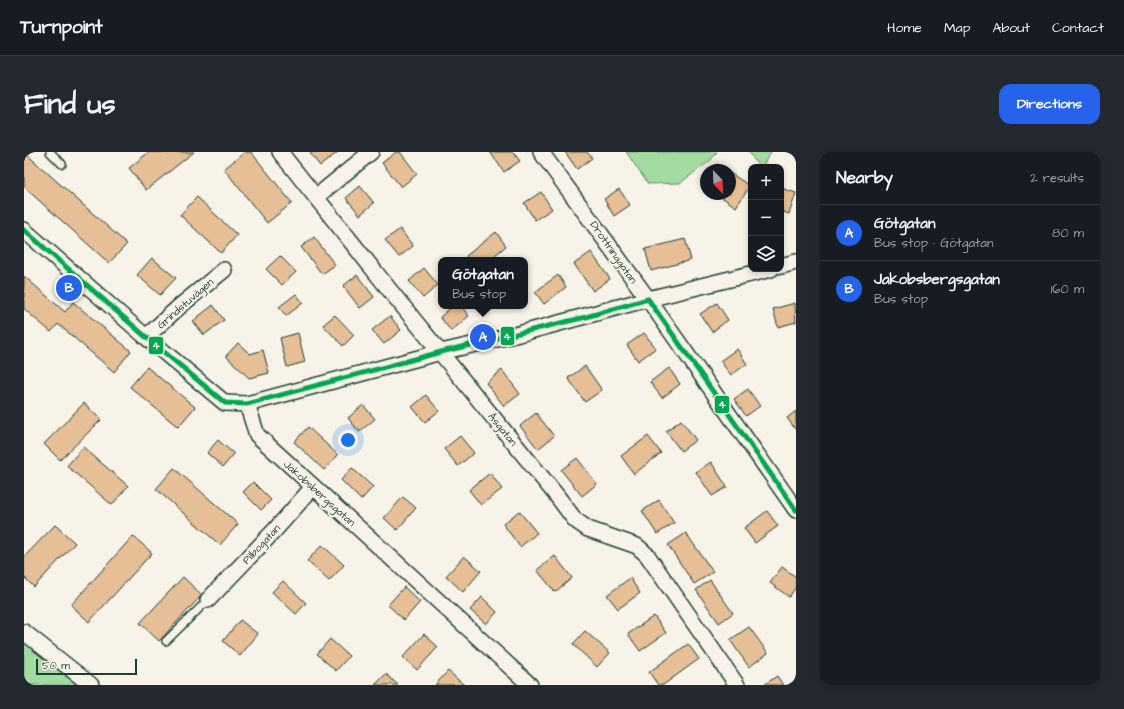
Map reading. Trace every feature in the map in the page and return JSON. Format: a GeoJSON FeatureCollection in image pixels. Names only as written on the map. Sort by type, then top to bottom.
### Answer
{"type":"FeatureCollection","features":[{"type":"Feature","properties":{"kind":"street","name":"Åsgatan"},"geometry":{"type":"LineString","coordinates":[[280,152],[557,496],[574,520],[588,529],[637,546],[647,555],[737,685]]}},
{"type":"Feature","properties":{"kind":"street"},"geometry":{"type":"LineString","coordinates":[[316,197],[371,152]]}},
{"type":"Feature","properties":{"kind":"street","name":"Drottninggatan"},"geometry":{"type":"LineString","coordinates":[[542,152],[648,299],[796,510]]}},
{"type":"Feature","properties":{"kind":"street"},"geometry":{"type":"LineString","coordinates":[[24,230],[146,337],[226,403],[246,404],[441,352],[516,335],[648,299],[759,272]]}},
{"type":"Feature","properties":{"kind":"street","name":"Grindstuvägen"},"geometry":{"type":"LineString","coordinates":[[146,337],[180,306],[224,270]]}},
{"type":"Feature","properties":{"kind":"street","name":"Jakobsbergsgatan"},"geometry":{"type":"LineString","coordinates":[[246,404],[256,436],[530,685]]}},
{"type":"Feature","properties":{"kind":"street","name":"Pilbogatan"},"geometry":{"type":"LineString","coordinates":[[208,600],[274,531],[313,487]]}},
{"type":"Feature","properties":{"kind":"street"},"geometry":{"type":"LineString","coordinates":[[24,632],[91,685]]}},
{"type":"Feature","properties":{"kind":"lane"},"geometry":{"type":"LineString","coordinates":[[50,152],[62,164]]}},
{"type":"Feature","properties":{"kind":"lane"},"geometry":{"type":"LineString","coordinates":[[166,641],[208,600]]}},
{"type":"Feature","properties":{"kind":"green space"},"geometry":{"type":"Polygon","coordinates":[[[626,152],[717,152],[710,161],[706,164],[700,164],[700,168],[680,183],[648,184],[626,152]]]}},
{"type":"Feature","properties":{"kind":"green space"},"geometry":{"type":"Polygon","coordinates":[[[749,152],[771,152],[764,164],[757,164],[749,152]]]}},
{"type":"Feature","properties":{"kind":"green space"},"geometry":{"type":"Polygon","coordinates":[[[24,637],[81,685],[24,685],[24,637]]]}},
{"type":"Feature","properties":{"kind":"building"},"geometry":{"type":"Polygon","coordinates":[[[24,152],[127,244],[109,263],[24,187],[24,152]]]}},
{"type":"Feature","properties":{"kind":"building"},"geometry":{"type":"Polygon","coordinates":[[[149,152],[194,152],[146,190],[129,168],[149,152]]]}},
{"type":"Feature","properties":{"kind":"building"},"geometry":{"type":"Polygon","coordinates":[[[245,152],[251,152],[292,203],[267,223],[224,169],[245,152]]]}},
{"type":"Feature","properties":{"kind":"building"},"geometry":{"type":"Polygon","coordinates":[[[338,152],[320,166],[310,153],[338,152]]]}},
{"type":"Feature","properties":{"kind":"building"},"geometry":{"type":"Polygon","coordinates":[[[396,152],[400,152],[417,174],[401,187],[382,163],[396,152]]]}},
{"type":"Feature","properties":{"kind":"building"},"geometry":{"type":"Polygon","coordinates":[[[490,152],[513,152],[520,161],[504,172],[490,152]]]}},
{"type":"Feature","properties":{"kind":"building"},"geometry":{"type":"Polygon","coordinates":[[[565,152],[587,152],[592,158],[577,169],[565,152]]]}},
{"type":"Feature","properties":{"kind":"building"},"geometry":{"type":"Polygon","coordinates":[[[736,177],[748,185],[748,189],[736,207],[726,200],[736,200],[736,177]]]}},
{"type":"Feature","properties":{"kind":"building"},"geometry":{"type":"Polygon","coordinates":[[[360,186],[374,203],[360,215],[346,198],[360,186]]]}},
{"type":"Feature","properties":{"kind":"building"},"geometry":{"type":"Polygon","coordinates":[[[619,189],[630,205],[614,216],[604,199],[619,189]]]}},
{"type":"Feature","properties":{"kind":"building"},"geometry":{"type":"Polygon","coordinates":[[[784,189],[796,193],[789,214],[784,212],[784,189]]]}},
{"type":"Feature","properties":{"kind":"building"},"geometry":{"type":"Polygon","coordinates":[[[541,192],[552,209],[535,220],[524,203],[541,192]]]}},
{"type":"Feature","properties":{"kind":"building"},"geometry":{"type":"Polygon","coordinates":[[[197,197],[237,235],[221,253],[180,215],[197,197]]]}},
{"type":"Feature","properties":{"kind":"building"},"geometry":{"type":"Polygon","coordinates":[[[400,229],[413,246],[399,257],[385,240],[400,229]]]}},
{"type":"Feature","properties":{"kind":"building"},"geometry":{"type":"Polygon","coordinates":[[[496,232],[506,246],[493,257],[466,256],[496,232]]]}},
{"type":"Feature","properties":{"kind":"building"},"geometry":{"type":"Polygon","coordinates":[[[314,237],[335,265],[322,274],[301,247],[314,237]]]}},
{"type":"Feature","properties":{"kind":"building"},"geometry":{"type":"Polygon","coordinates":[[[685,239],[691,260],[651,271],[645,249],[685,239]]]}},
{"type":"Feature","properties":{"kind":"building"},"geometry":{"type":"Polygon","coordinates":[[[591,252],[610,279],[593,291],[574,264],[591,252]]]}},
{"type":"Feature","properties":{"kind":"building"},"geometry":{"type":"Polygon","coordinates":[[[280,256],[296,272],[282,285],[266,269],[280,256]]]}},
{"type":"Feature","properties":{"kind":"building"},"geometry":{"type":"Polygon","coordinates":[[[152,258],[176,278],[160,295],[137,275],[152,258]]]}},
{"type":"Feature","properties":{"kind":"building"},"geometry":{"type":"Polygon","coordinates":[[[424,268],[438,285],[423,298],[409,281],[424,268]]]}},
{"type":"Feature","properties":{"kind":"building"},"geometry":{"type":"Polygon","coordinates":[[[357,275],[374,297],[360,308],[343,286],[357,275]]]}},
{"type":"Feature","properties":{"kind":"building"},"geometry":{"type":"Polygon","coordinates":[[[558,275],[566,287],[544,304],[535,292],[558,275]]]}},
{"type":"Feature","properties":{"kind":"building"},"geometry":{"type":"Polygon","coordinates":[[[24,276],[65,312],[73,302],[131,351],[114,372],[58,324],[51,332],[24,309],[24,276]]]}},
{"type":"Feature","properties":{"kind":"building"},"geometry":{"type":"Polygon","coordinates":[[[296,294],[303,303],[286,316],[279,307],[296,294]]]}},
{"type":"Feature","properties":{"kind":"building"},"geometry":{"type":"Polygon","coordinates":[[[717,303],[728,320],[712,332],[700,314],[717,303]]]}},
{"type":"Feature","properties":{"kind":"building"},"geometry":{"type":"Polygon","coordinates":[[[795,303],[796,322],[778,327],[773,309],[795,303]]]}},
{"type":"Feature","properties":{"kind":"building"},"geometry":{"type":"Polygon","coordinates":[[[213,305],[224,320],[204,335],[193,321],[213,305]]]}},
{"type":"Feature","properties":{"kind":"building"},"geometry":{"type":"Polygon","coordinates":[[[449,309],[463,309],[469,316],[451,331],[440,317],[449,309]]]}},
{"type":"Feature","properties":{"kind":"building"},"geometry":{"type":"Polygon","coordinates":[[[335,315],[354,335],[343,346],[323,325],[335,315]]]}},
{"type":"Feature","properties":{"kind":"building"},"geometry":{"type":"Polygon","coordinates":[[[390,316],[401,330],[384,344],[372,330],[390,316]]]}},
{"type":"Feature","properties":{"kind":"building"},"geometry":{"type":"Polygon","coordinates":[[[298,333],[305,362],[287,367],[280,338],[298,333]]]}},
{"type":"Feature","properties":{"kind":"building"},"geometry":{"type":"Polygon","coordinates":[[[644,333],[656,348],[638,361],[627,345],[644,333]]]}},
{"type":"Feature","properties":{"kind":"building"},"geometry":{"type":"Polygon","coordinates":[[[238,343],[250,354],[263,350],[269,373],[249,378],[226,356],[238,343]]]}},
{"type":"Feature","properties":{"kind":"building"},"geometry":{"type":"Polygon","coordinates":[[[737,349],[747,364],[731,375],[720,361],[737,349]]]}},
{"type":"Feature","properties":{"kind":"building"},"geometry":{"type":"Polygon","coordinates":[[[585,366],[602,390],[585,402],[568,378],[585,366]]]}},
{"type":"Feature","properties":{"kind":"building"},"geometry":{"type":"Polygon","coordinates":[[[147,367],[195,407],[178,427],[130,387],[147,367]]]}},
{"type":"Feature","properties":{"kind":"building"},"geometry":{"type":"Polygon","coordinates":[[[669,368],[680,384],[662,398],[650,382],[669,368]]]}},
{"type":"Feature","properties":{"kind":"building"},"geometry":{"type":"Polygon","coordinates":[[[502,370],[520,394],[504,406],[486,383],[502,370]]]}},
{"type":"Feature","properties":{"kind":"building"},"geometry":{"type":"Polygon","coordinates":[[[748,389],[760,406],[746,416],[734,399],[748,389]]]}},
{"type":"Feature","properties":{"kind":"building"},"geometry":{"type":"Polygon","coordinates":[[[426,395],[439,411],[425,422],[412,407],[426,395]]]}},
{"type":"Feature","properties":{"kind":"building"},"geometry":{"type":"Polygon","coordinates":[[[84,403],[101,420],[60,460],[44,444],[84,403]]]}},
{"type":"Feature","properties":{"kind":"building"},"geometry":{"type":"Polygon","coordinates":[[[363,405],[375,419],[359,432],[348,418],[363,405]]]}},
{"type":"Feature","properties":{"kind":"building"},"geometry":{"type":"Polygon","coordinates":[[[796,411],[796,430],[787,418],[796,411]]]}},
{"type":"Feature","properties":{"kind":"building"},"geometry":{"type":"Polygon","coordinates":[[[536,413],[554,436],[538,449],[520,426],[536,413]]]}},
{"type":"Feature","properties":{"kind":"building"},"geometry":{"type":"Polygon","coordinates":[[[681,420],[696,440],[681,451],[666,431],[681,420]]]}},
{"type":"Feature","properties":{"kind":"building"},"geometry":{"type":"Polygon","coordinates":[[[308,427],[338,455],[324,470],[294,442],[308,427]]]}},
{"type":"Feature","properties":{"kind":"building"},"geometry":{"type":"Polygon","coordinates":[[[460,436],[474,453],[458,466],[444,449],[460,436]]]}},
{"type":"Feature","properties":{"kind":"building"},"geometry":{"type":"Polygon","coordinates":[[[648,436],[661,453],[634,474],[621,456],[648,436]]]}},
{"type":"Feature","properties":{"kind":"building"},"geometry":{"type":"Polygon","coordinates":[[[218,440],[234,454],[223,467],[207,453],[218,440]]]}},
{"type":"Feature","properties":{"kind":"building"},"geometry":{"type":"Polygon","coordinates":[[[83,447],[128,486],[112,505],[67,466],[83,447]]]}},
{"type":"Feature","properties":{"kind":"building"},"geometry":{"type":"Polygon","coordinates":[[[577,458],[597,484],[582,496],[561,470],[577,458]]]}},
{"type":"Feature","properties":{"kind":"building"},"geometry":{"type":"Polygon","coordinates":[[[711,462],[727,487],[712,496],[696,472],[711,462]]]}},
{"type":"Feature","properties":{"kind":"building"},"geometry":{"type":"Polygon","coordinates":[[[174,468],[238,524],[220,545],[156,489],[174,468]]]}},
{"type":"Feature","properties":{"kind":"building"},"geometry":{"type":"Polygon","coordinates":[[[352,468],[373,487],[361,500],[341,480],[352,468]]]}},
{"type":"Feature","properties":{"kind":"building"},"geometry":{"type":"Polygon","coordinates":[[[490,473],[502,489],[481,505],[469,490],[490,473]]]}},
{"type":"Feature","properties":{"kind":"building"},"geometry":{"type":"Polygon","coordinates":[[[253,482],[271,500],[261,510],[243,492],[253,482]]]}},
{"type":"Feature","properties":{"kind":"building"},"geometry":{"type":"Polygon","coordinates":[[[403,497],[416,508],[397,530],[384,518],[403,497]]]}},
{"type":"Feature","properties":{"kind":"building"},"geometry":{"type":"Polygon","coordinates":[[[659,500],[674,523],[657,534],[642,511],[659,500]]]}},
{"type":"Feature","properties":{"kind":"building"},"geometry":{"type":"Polygon","coordinates":[[[519,511],[537,533],[520,547],[503,524],[519,511]]]}},
{"type":"Feature","properties":{"kind":"building"},"geometry":{"type":"Polygon","coordinates":[[[767,511],[778,526],[755,543],[744,528],[767,511]]]}},
{"type":"Feature","properties":{"kind":"building"},"geometry":{"type":"Polygon","coordinates":[[[55,525],[75,543],[34,587],[24,577],[24,557],[55,525]]]}},
{"type":"Feature","properties":{"kind":"building"},"geometry":{"type":"Polygon","coordinates":[[[686,533],[713,572],[694,584],[668,545],[686,533]]]}},
{"type":"Feature","properties":{"kind":"building"},"geometry":{"type":"Polygon","coordinates":[[[133,536],[152,553],[89,622],[71,605],[133,536]]]}},
{"type":"Feature","properties":{"kind":"building"},"geometry":{"type":"Polygon","coordinates":[[[322,545],[344,565],[329,581],[307,561],[322,545]]]}},
{"type":"Feature","properties":{"kind":"building"},"geometry":{"type":"Polygon","coordinates":[[[464,556],[481,571],[463,592],[446,576],[464,556]]]}},
{"type":"Feature","properties":{"kind":"building"},"geometry":{"type":"Polygon","coordinates":[[[555,556],[572,578],[555,592],[537,570],[555,556]]]}},
{"type":"Feature","properties":{"kind":"building"},"geometry":{"type":"Polygon","coordinates":[[[782,567],[796,577],[796,587],[789,597],[770,583],[782,567]]]}},
{"type":"Feature","properties":{"kind":"building"},"geometry":{"type":"Polygon","coordinates":[[[183,577],[202,595],[159,641],[140,623],[183,577]]]}},
{"type":"Feature","properties":{"kind":"building"},"geometry":{"type":"Polygon","coordinates":[[[630,578],[640,593],[618,609],[607,595],[630,578]]]}},
{"type":"Feature","properties":{"kind":"building"},"geometry":{"type":"Polygon","coordinates":[[[710,580],[733,613],[719,623],[696,590],[710,580]]]}},
{"type":"Feature","properties":{"kind":"building"},"geometry":{"type":"Polygon","coordinates":[[[283,581],[306,603],[296,614],[272,592],[283,581]]]}},
{"type":"Feature","properties":{"kind":"building"},"geometry":{"type":"Polygon","coordinates":[[[404,587],[420,602],[404,620],[388,605],[404,587]]]}},
{"type":"Feature","properties":{"kind":"building"},"geometry":{"type":"Polygon","coordinates":[[[482,597],[497,612],[486,624],[470,610],[482,597]]]}},
{"type":"Feature","properties":{"kind":"building"},"geometry":{"type":"Polygon","coordinates":[[[654,616],[666,633],[640,651],[628,634],[654,616]]]}},
{"type":"Feature","properties":{"kind":"building"},"geometry":{"type":"Polygon","coordinates":[[[240,620],[258,634],[240,656],[223,641],[240,620]]]}},
{"type":"Feature","properties":{"kind":"building"},"geometry":{"type":"Polygon","coordinates":[[[749,627],[768,653],[749,667],[730,640],[749,627]]]}},
{"type":"Feature","properties":{"kind":"building"},"geometry":{"type":"Polygon","coordinates":[[[585,631],[610,653],[597,667],[573,644],[585,631]]]}},
{"type":"Feature","properties":{"kind":"building"},"geometry":{"type":"Polygon","coordinates":[[[424,634],[438,647],[417,670],[403,657],[424,634]]]}},
{"type":"Feature","properties":{"kind":"building"},"geometry":{"type":"Polygon","coordinates":[[[330,639],[349,656],[336,671],[317,654],[330,639]]]}},
{"type":"Feature","properties":{"kind":"building"},"geometry":{"type":"Polygon","coordinates":[[[688,644],[699,659],[663,685],[658,685],[649,672],[688,644]]]}},
{"type":"Feature","properties":{"kind":"building"},"geometry":{"type":"Polygon","coordinates":[[[448,671],[464,685],[435,685],[448,671]]]}},
{"type":"Feature","properties":{"kind":"building"},"geometry":{"type":"Polygon","coordinates":[[[386,674],[398,685],[375,685],[386,674]]]}},
{"type":"Feature","properties":{"kind":"building"},"geometry":{"type":"Polygon","coordinates":[[[777,676],[783,685],[764,685],[777,676]]]}},
{"type":"Feature","properties":{"kind":"transit line","name":"4"},"geometry":{"type":"LineString","coordinates":[[24,230],[146,337],[225,403],[247,404],[441,352],[586,317],[648,299]]}},
{"type":"Feature","properties":{"kind":"transit line","name":"4"},"geometry":{"type":"LineString","coordinates":[[648,299],[796,510]]}},
{"type":"Feature","properties":{"kind":"place","name":"Jakobsbergsgatan"},"geometry":{"type":"Point","coordinates":[69,288]}},
{"type":"Feature","properties":{"kind":"place","name":"Götgatan"},"geometry":{"type":"Point","coordinates":[483,337]}}]}
